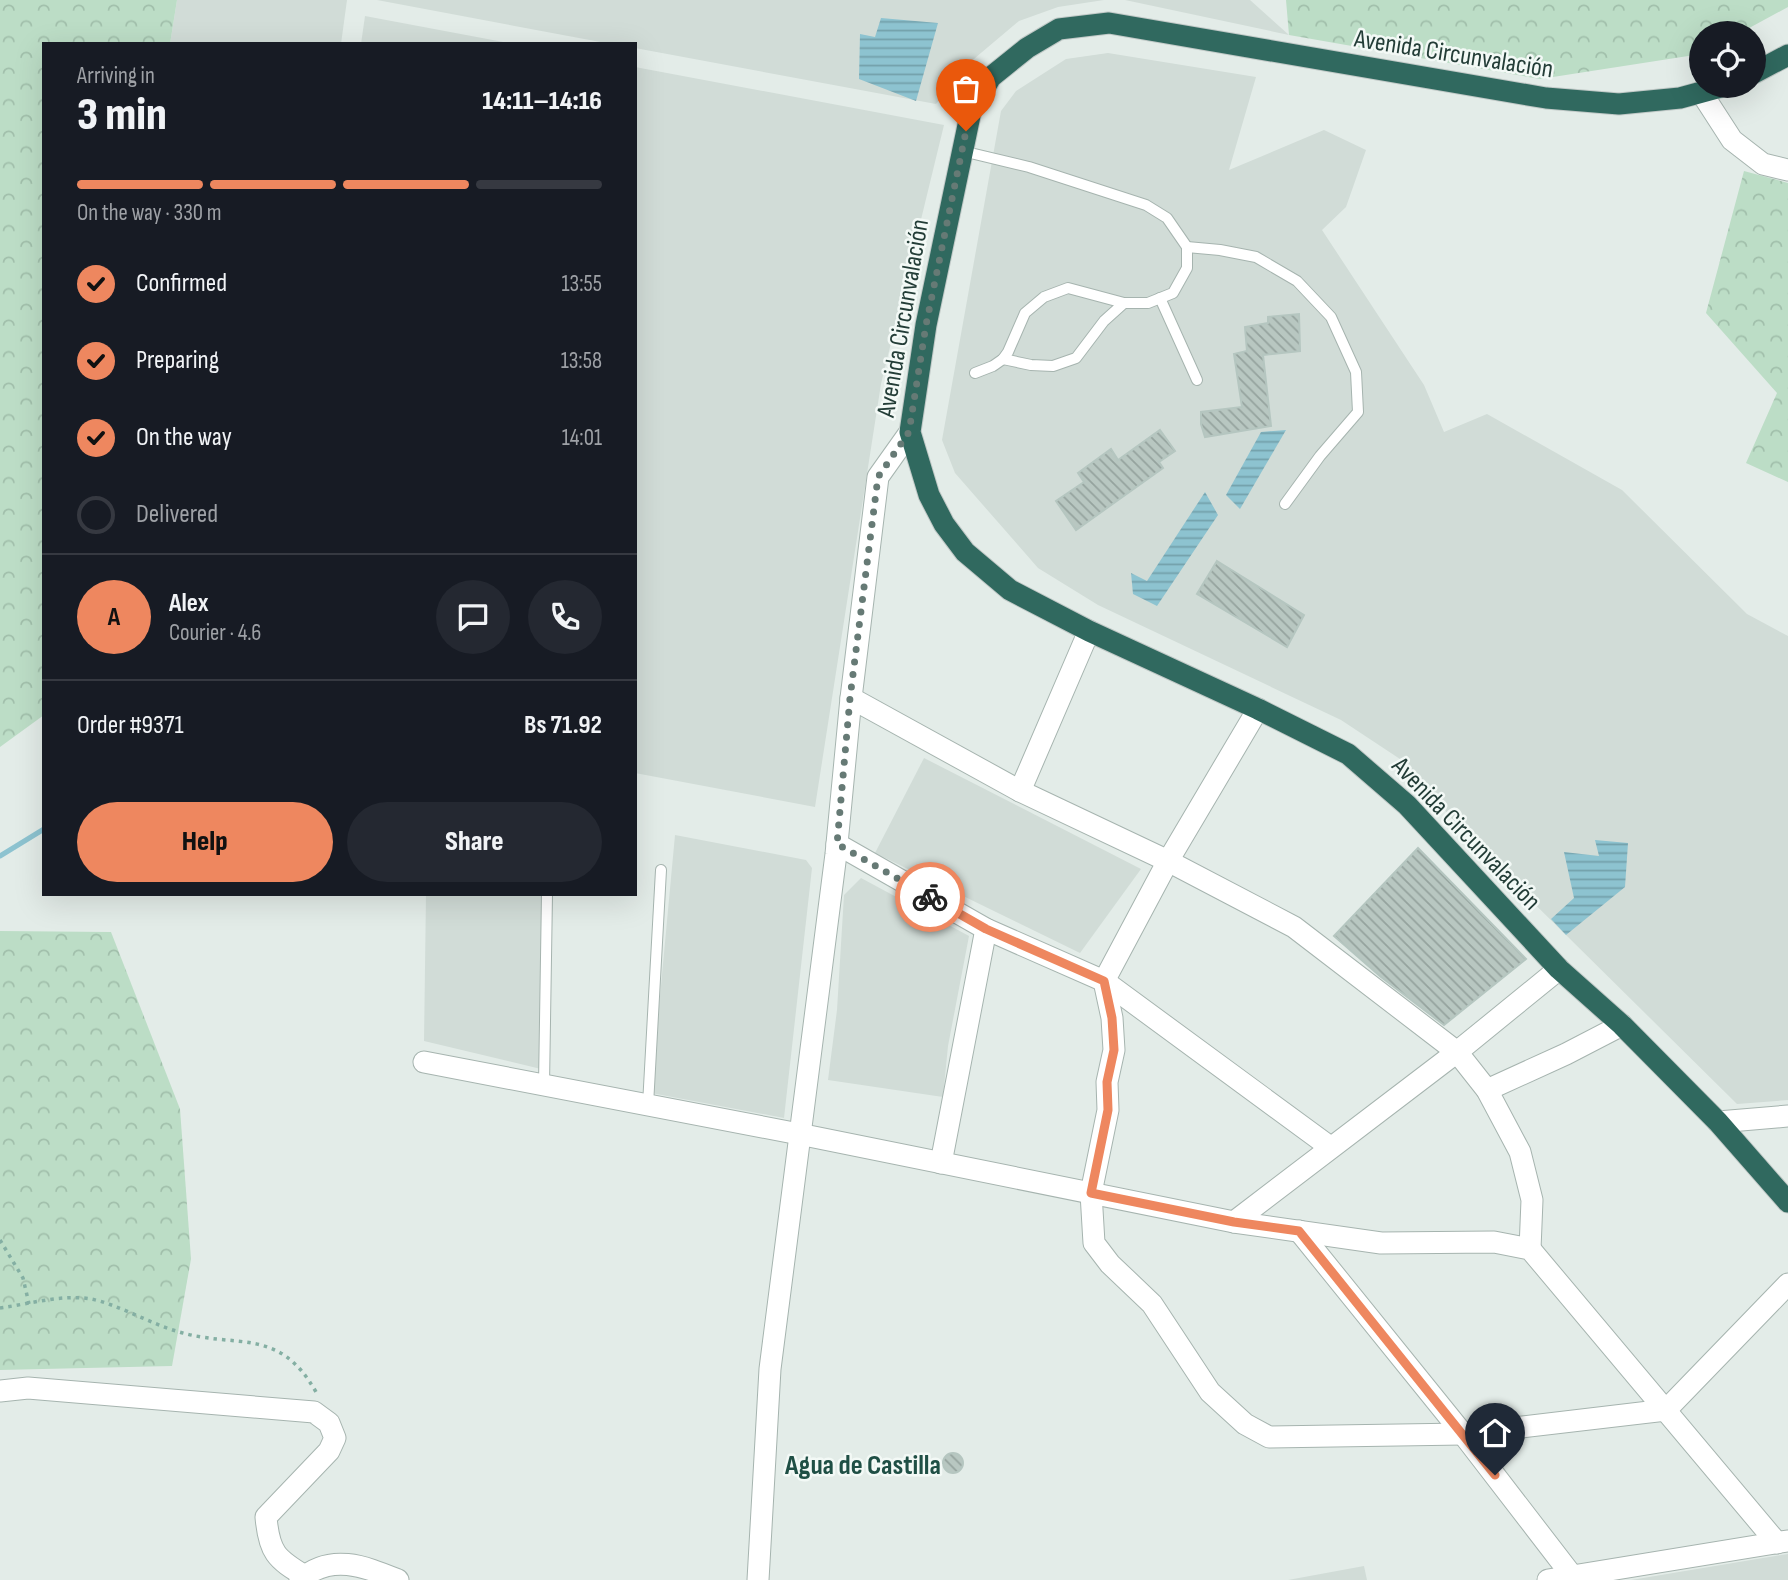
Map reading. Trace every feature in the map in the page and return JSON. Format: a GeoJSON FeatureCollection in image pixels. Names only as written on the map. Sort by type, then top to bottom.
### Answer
{"type":"FeatureCollection","features":[{"type":"Feature","properties":{"kind":"highway","name":"Avenida Circunvalación"},"geometry":{"type":"LineString","coordinates":[[1689,95],[1619,104],[1546,98],[1109,23],[1059,29],[1027,48],[992,77],[971,111],[926,325],[909,432],[929,495],[944,524],[965,552],[1010,590],[1089,631],[1348,754],[1407,804],[1559,969],[1622,1025],[1718,1122],[1788,1202]]}},
{"type":"Feature","properties":{"kind":"highway"},"geometry":{"type":"LineString","coordinates":[[1766,67],[1788,55]]}},
{"type":"Feature","properties":{"kind":"street"},"geometry":{"type":"LineString","coordinates":[[1705,98],[1732,140],[1763,164],[1788,170]]}},
{"type":"Feature","properties":{"kind":"street"},"geometry":{"type":"LineString","coordinates":[[758,1580],[769,1369],[837,844],[850,698],[878,477],[909,432]]}},
{"type":"Feature","properties":{"kind":"street"},"geometry":{"type":"LineString","coordinates":[[1020,792],[1089,631]]}},
{"type":"Feature","properties":{"kind":"street"},"geometry":{"type":"LineString","coordinates":[[850,698],[1020,792],[1168,861],[1294,927],[1457,1052],[1488,1090],[1520,1152],[1532,1200],[1530,1249]]}},
{"type":"Feature","properties":{"kind":"street"},"geometry":{"type":"LineString","coordinates":[[1258,709],[1168,861],[1104,981],[1112,1018],[1114,1050],[1107,1082],[1108,1110],[1091,1193],[1094,1243],[1110,1264],[1153,1304],[1210,1392],[1245,1424],[1269,1437],[1463,1434],[1666,1410],[1788,1284]]}},
{"type":"Feature","properties":{"kind":"street"},"geometry":{"type":"LineString","coordinates":[[837,844],[986,929],[1104,981],[1330,1147]]}},
{"type":"Feature","properties":{"kind":"street"},"geometry":{"type":"LineString","coordinates":[[940,1163],[986,929]]}},
{"type":"Feature","properties":{"kind":"street"},"geometry":{"type":"LineString","coordinates":[[1234,1222],[1457,1052],[1559,969]]}},
{"type":"Feature","properties":{"kind":"street"},"geometry":{"type":"LineString","coordinates":[[1488,1090],[1622,1025]]}},
{"type":"Feature","properties":{"kind":"street"},"geometry":{"type":"LineString","coordinates":[[425,1062],[1234,1222],[1381,1243],[1494,1242],[1530,1249],[1782,1542]]}},
{"type":"Feature","properties":{"kind":"street"},"geometry":{"type":"LineString","coordinates":[[1718,1122],[1788,1116]]}},
{"type":"Feature","properties":{"kind":"street"},"geometry":{"type":"LineString","coordinates":[[1299,1231],[1463,1434],[1573,1577]]}},
{"type":"Feature","properties":{"kind":"street"},"geometry":{"type":"LineString","coordinates":[[0,1391],[28,1388],[314,1412],[330,1423],[335,1438],[329,1451],[266,1517],[268,1538],[281,1561],[303,1578],[331,1564],[360,1565],[398,1580]]}},
{"type":"Feature","properties":{"kind":"street"},"geometry":{"type":"LineString","coordinates":[[1548,1580],[1782,1542]]}},
{"type":"Feature","properties":{"kind":"lane"},"geometry":{"type":"LineString","coordinates":[[962,151],[1029,167],[1146,205],[1167,218],[1186,247],[1187,268],[1173,293],[1148,303],[1124,303],[1068,288],[1044,297],[1025,313],[1003,359],[975,373]]}},
{"type":"Feature","properties":{"kind":"lane"},"geometry":{"type":"LineString","coordinates":[[1186,247],[1256,257],[1297,281],[1331,317],[1356,372],[1358,412],[1320,456],[1285,504]]}},
{"type":"Feature","properties":{"kind":"lane"},"geometry":{"type":"LineString","coordinates":[[1160,298],[1197,380]]}},
{"type":"Feature","properties":{"kind":"lane"},"geometry":{"type":"LineString","coordinates":[[1003,359],[1053,366],[1076,358],[1104,321],[1124,303]]}},
{"type":"Feature","properties":{"kind":"lane"},"geometry":{"type":"LineString","coordinates":[[648,1105],[661,870]]}},
{"type":"Feature","properties":{"kind":"lane"},"geometry":{"type":"LineString","coordinates":[[544,1085],[547,896]]}},
{"type":"Feature","properties":{"kind":"path"},"geometry":{"type":"LineString","coordinates":[[0,1240],[23,1278],[29,1304]]}},
{"type":"Feature","properties":{"kind":"path"},"geometry":{"type":"LineString","coordinates":[[0,1308],[67,1298],[92,1299],[182,1333],[267,1345],[289,1357],[308,1377],[330,1423]]}},
{"type":"Feature","properties":{"kind":"shaded area"},"geometry":{"type":"Polygon","coordinates":[[[177,0],[347,0],[341,42],[170,42],[177,0]]]}},
{"type":"Feature","properties":{"kind":"shaded area"},"geometry":{"type":"Polygon","coordinates":[[[377,0],[1104,0],[1058,7],[1019,21],[975,58],[936,104],[637,48],[637,42],[600,42],[377,0]]]}},
{"type":"Feature","properties":{"kind":"shaded area"},"geometry":{"type":"Polygon","coordinates":[[[1125,0],[1250,0],[1289,35],[1125,0]]]}},
{"type":"Feature","properties":{"kind":"shaded area"},"geometry":{"type":"Polygon","coordinates":[[[365,16],[503,42],[361,42],[365,16]]]}},
{"type":"Feature","properties":{"kind":"shaded area"},"geometry":{"type":"Polygon","coordinates":[[[1108,53],[1256,77],[1229,170],[1324,130],[1366,150],[1346,207],[1322,230],[1424,385],[1444,432],[1487,414],[1622,490],[1747,614],[1788,636],[1788,1100],[1737,1104],[1478,848],[1400,759],[1341,720],[1098,605],[1038,568],[955,473],[942,440],[1001,111],[1016,91],[1066,59],[1108,53]]]}},
{"type":"Feature","properties":{"kind":"shaded area"},"geometry":{"type":"Polygon","coordinates":[[[637,67],[944,125],[881,384],[815,807],[637,773],[637,67]]]}},
{"type":"Feature","properties":{"kind":"shaded area"},"geometry":{"type":"Polygon","coordinates":[[[924,758],[1141,869],[1080,953],[875,853],[924,758]]]}},
{"type":"Feature","properties":{"kind":"shaded area"},"geometry":{"type":"Polygon","coordinates":[[[675,835],[806,860],[812,868],[784,1118],[651,1093],[675,835]]]}},
{"type":"Feature","properties":{"kind":"shaded area"},"geometry":{"type":"Polygon","coordinates":[[[861,878],[969,936],[948,1046],[943,1097],[828,1080],[837,1010],[844,895],[861,878]]]}},
{"type":"Feature","properties":{"kind":"shaded area"},"geometry":{"type":"Polygon","coordinates":[[[426,896],[544,896],[541,1069],[424,1041],[426,896]]]}},
{"type":"Feature","properties":{"kind":"shaded area"},"geometry":{"type":"Polygon","coordinates":[[[1788,1554],[1788,1580],[1631,1580],[1763,1558],[1788,1554]]]}},
{"type":"Feature","properties":{"kind":"shaded area"},"geometry":{"type":"Polygon","coordinates":[[[1364,1566],[1367,1580],[1288,1580],[1364,1566]]]}},
{"type":"Feature","properties":{"kind":"green space"},"geometry":{"type":"Polygon","coordinates":[[[0,0],[177,0],[170,42],[42,42],[42,716],[0,747],[0,0]]]}},
{"type":"Feature","properties":{"kind":"green space"},"geometry":{"type":"Polygon","coordinates":[[[1286,0],[1788,0],[1788,7],[1762,21],[1689,21],[1689,56],[1540,79],[1289,35],[1286,0]]]}},
{"type":"Feature","properties":{"kind":"green space"},"geometry":{"type":"Polygon","coordinates":[[[1744,171],[1788,183],[1788,482],[1746,463],[1777,393],[1706,313],[1744,171]]]}},
{"type":"Feature","properties":{"kind":"green space"},"geometry":{"type":"Polygon","coordinates":[[[0,931],[111,932],[180,1109],[191,1259],[172,1366],[0,1370],[0,931]]]}},
{"type":"Feature","properties":{"kind":"water"},"geometry":{"type":"Polygon","coordinates":[[[881,18],[938,23],[916,101],[859,79],[860,34],[875,37],[881,18]]]}},
{"type":"Feature","properties":{"kind":"water"},"geometry":{"type":"Polygon","coordinates":[[[1286,430],[1240,509],[1226,495],[1261,432],[1286,430]]]}},
{"type":"Feature","properties":{"kind":"water"},"geometry":{"type":"Polygon","coordinates":[[[1205,492],[1218,515],[1157,606],[1133,594],[1131,573],[1147,581],[1205,492]]]}},
{"type":"Feature","properties":{"kind":"water"},"geometry":{"type":"Polygon","coordinates":[[[1595,840],[1628,843],[1625,887],[1566,935],[1551,919],[1574,898],[1564,852],[1599,856],[1595,840]]]}},
{"type":"Feature","properties":{"kind":"building"},"geometry":{"type":"Polygon","coordinates":[[[1299,314],[1300,351],[1263,355],[1271,426],[1205,437],[1201,412],[1242,407],[1234,354],[1247,351],[1245,327],[1268,323],[1268,317],[1299,314]]]}},
{"type":"Feature","properties":{"kind":"building"},"geometry":{"type":"Polygon","coordinates":[[[1160,430],[1175,451],[1159,462],[1163,468],[1076,530],[1056,501],[1084,482],[1078,473],[1111,449],[1118,460],[1160,430]]]}},
{"type":"Feature","properties":{"kind":"building"},"geometry":{"type":"Polygon","coordinates":[[[1217,561],[1304,615],[1287,647],[1197,594],[1217,561]]]}},
{"type":"Feature","properties":{"kind":"building"},"geometry":{"type":"Polygon","coordinates":[[[1418,848],[1526,959],[1444,1025],[1381,977],[1334,936],[1418,848]]]}},
{"type":"Feature","properties":{"kind":"building"},"geometry":{"type":"Polygon","coordinates":[[[953,1453],[960,1456],[963,1463],[960,1470],[953,1473],[946,1470],[943,1463],[946,1456],[953,1453]]]}},
{"type":"Feature","properties":{"kind":"waterway"},"geometry":{"type":"LineString","coordinates":[[0,856],[42,830]]}},
{"type":"Feature","properties":{"kind":"way so far"},"geometry":{"type":"LineString","coordinates":[[930,897],[837,844],[850,698],[878,477],[909,432],[926,325],[966,131]]}},
{"type":"Feature","properties":{"kind":"district","name":"Agua de Castilla"},"geometry":{"type":"Point","coordinates":[863,1464]}},
{"type":"Feature","properties":{"kind":"route"},"geometry":{"type":"LineString","coordinates":[[930,897],[986,929],[1104,981],[1112,1018],[1114,1050],[1107,1082],[1108,1110],[1091,1193],[1234,1222],[1299,1231],[1495,1475]]}}]}
